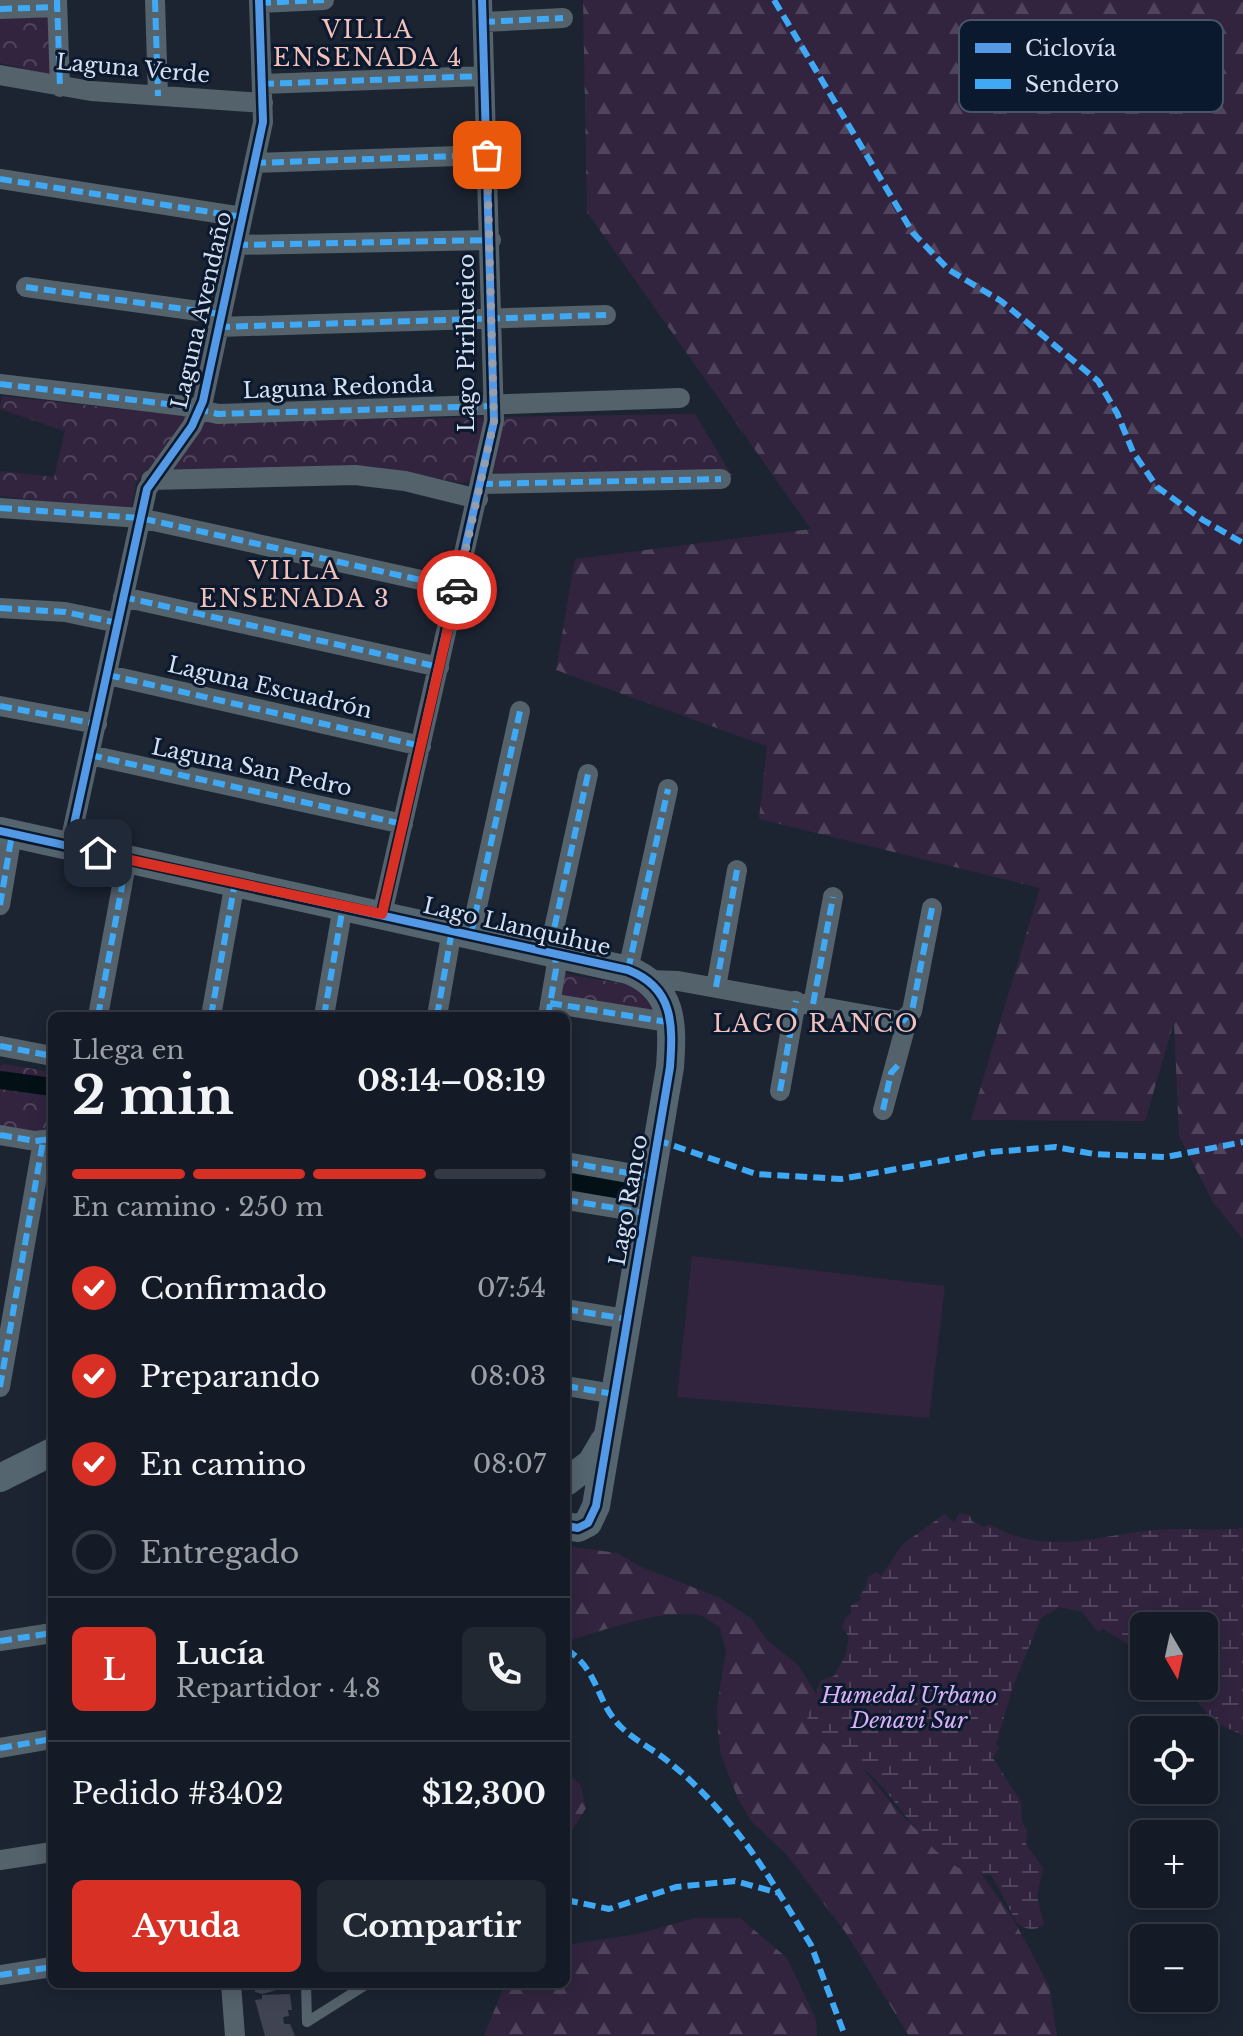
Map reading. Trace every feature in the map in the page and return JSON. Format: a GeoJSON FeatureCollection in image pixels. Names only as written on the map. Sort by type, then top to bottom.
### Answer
{"type":"FeatureCollection","features":[{"type":"Feature","properties":{"kind":"street"},"geometry":{"type":"LineString","coordinates":[[155,0],[158,96]]}},
{"type":"Feature","properties":{"kind":"street"},"geometry":{"type":"LineString","coordinates":[[259,1],[324,0]]}},
{"type":"Feature","properties":{"kind":"street","name":"Lago Pirihueico"},"geometry":{"type":"LineString","coordinates":[[382,914],[479,492],[494,406],[482,0]]}},
{"type":"Feature","properties":{"kind":"street","name":"Laguna Avendaño"},"geometry":{"type":"LineString","coordinates":[[69,847],[140,518],[151,480],[200,411],[254,163],[263,93],[259,1]]}},
{"type":"Feature","properties":{"kind":"street"},"geometry":{"type":"LineString","coordinates":[[0,9],[57,4],[60,87]]}},
{"type":"Feature","properties":{"kind":"street"},"geometry":{"type":"LineString","coordinates":[[483,22],[563,18]]}},
{"type":"Feature","properties":{"kind":"street","name":"Laguna Verde"},"geometry":{"type":"LineString","coordinates":[[0,75],[60,87],[158,96],[263,93],[484,76]]}},
{"type":"Feature","properties":{"kind":"street"},"geometry":{"type":"LineString","coordinates":[[254,163],[487,155]]}},
{"type":"Feature","properties":{"kind":"street"},"geometry":{"type":"LineString","coordinates":[[0,179],[242,217]]}},
{"type":"Feature","properties":{"kind":"street"},"geometry":{"type":"LineString","coordinates":[[236,245],[491,240]]}},
{"type":"Feature","properties":{"kind":"street"},"geometry":{"type":"LineString","coordinates":[[26,287],[219,320],[493,319],[606,315]]}},
{"type":"Feature","properties":{"kind":"street","name":"Laguna Redonda"},"geometry":{"type":"LineString","coordinates":[[0,384],[184,406],[218,414],[680,398]]}},
{"type":"Feature","properties":{"kind":"street"},"geometry":{"type":"LineString","coordinates":[[151,480],[355,475],[479,492],[721,479]]}},
{"type":"Feature","properties":{"kind":"street"},"geometry":{"type":"LineString","coordinates":[[0,508],[140,518],[457,588]]}},
{"type":"Feature","properties":{"kind":"street"},"geometry":{"type":"LineString","coordinates":[[123,597],[439,667]]}},
{"type":"Feature","properties":{"kind":"street"},"geometry":{"type":"LineString","coordinates":[[0,608],[65,612],[118,623]]}},
{"type":"Feature","properties":{"kind":"street","name":"Laguna Escuadrón"},"geometry":{"type":"LineString","coordinates":[[108,675],[421,746]]}},
{"type":"Feature","properties":{"kind":"street"},"geometry":{"type":"LineString","coordinates":[[0,706],[97,724]]}},
{"type":"Feature","properties":{"kind":"street"},"geometry":{"type":"LineString","coordinates":[[438,1012],[520,711]]}},
{"type":"Feature","properties":{"kind":"street","name":"Laguna San Pedro"},"geometry":{"type":"LineString","coordinates":[[90,755],[403,824]]}},
{"type":"Feature","properties":{"kind":"street"},"geometry":{"type":"LineString","coordinates":[[588,774],[554,929],[555,953],[549,1009],[673,1023]]}},
{"type":"Feature","properties":{"kind":"street"},"geometry":{"type":"LineString","coordinates":[[638,975],[668,789]]}},
{"type":"Feature","properties":{"kind":"street"},"geometry":{"type":"LineString","coordinates":[[0,905],[6,833]]}},
{"type":"Feature","properties":{"kind":"street","name":"Lago Llanquihue"},"geometry":{"type":"LineString","coordinates":[[6,833],[382,914],[638,975],[804,1002],[902,1022]]}},
{"type":"Feature","properties":{"kind":"street"},"geometry":{"type":"LineString","coordinates":[[99,1012],[127,859]]}},
{"type":"Feature","properties":{"kind":"street"},"geometry":{"type":"LineString","coordinates":[[716,987],[737,870]]}},
{"type":"Feature","properties":{"kind":"street"},"geometry":{"type":"LineString","coordinates":[[212,1012],[235,882]]}},
{"type":"Feature","properties":{"kind":"street"},"geometry":{"type":"LineString","coordinates":[[780,1091],[833,897]]}},
{"type":"Feature","properties":{"kind":"street"},"geometry":{"type":"LineString","coordinates":[[325,1012],[343,906]]}},
{"type":"Feature","properties":{"kind":"street"},"geometry":{"type":"LineString","coordinates":[[883,1110],[891,1073],[898,1065],[904,1032],[902,1022],[912,1011],[932,908]]}},
{"type":"Feature","properties":{"kind":"street","name":"Lago Ranco"},"geometry":{"type":"LineString","coordinates":[[570,1527],[578,1528],[592,1519],[670,1067],[673,1023],[665,998],[638,975]]}},
{"type":"Feature","properties":{"kind":"street"},"geometry":{"type":"LineString","coordinates":[[0,1046],[48,1055]]}},
{"type":"Feature","properties":{"kind":"street"},"geometry":{"type":"LineString","coordinates":[[0,1135],[47,1140],[0,1387]]}},
{"type":"Feature","properties":{"kind":"street"},"geometry":{"type":"LineString","coordinates":[[570,1163],[651,1177]]}},
{"type":"Feature","properties":{"kind":"street"},"geometry":{"type":"LineString","coordinates":[[570,1201],[645,1213]]}},
{"type":"Feature","properties":{"kind":"street"},"geometry":{"type":"LineString","coordinates":[[570,1310],[626,1319]]}},
{"type":"Feature","properties":{"kind":"street"},"geometry":{"type":"LineString","coordinates":[[570,1387],[614,1394]]}},
{"type":"Feature","properties":{"kind":"street"},"geometry":{"type":"LineString","coordinates":[[570,1479],[591,1463],[607,1433]]}},
{"type":"Feature","properties":{"kind":"street"},"geometry":{"type":"LineString","coordinates":[[0,1478],[48,1454]]}},
{"type":"Feature","properties":{"kind":"street"},"geometry":{"type":"LineString","coordinates":[[0,1641],[48,1634]]}},
{"type":"Feature","properties":{"kind":"street"},"geometry":{"type":"LineString","coordinates":[[0,1748],[48,1740]]}},
{"type":"Feature","properties":{"kind":"street"},"geometry":{"type":"LineString","coordinates":[[0,1860],[48,1853]]}},
{"type":"Feature","properties":{"kind":"street"},"geometry":{"type":"LineString","coordinates":[[0,1975],[48,1968]]}},
{"type":"Feature","properties":{"kind":"street"},"geometry":{"type":"LineString","coordinates":[[231,1988],[235,2036]]}},
{"type":"Feature","properties":{"kind":"lane"},"geometry":{"type":"LineString","coordinates":[[306,1988],[307,2022],[361,1988]]}},
{"type":"Feature","properties":{"kind":"green space"},"geometry":{"type":"Polygon","coordinates":[[[583,0],[1243,0],[1243,1239],[1213,1202],[1179,1136],[1174,1022],[1145,1121],[971,1120],[1040,888],[759,819],[767,746],[556,670],[575,559],[811,529],[587,212],[583,0]]]}},
{"type":"Feature","properties":{"kind":"green space"},"geometry":{"type":"Polygon","coordinates":[[[41,15],[51,18],[54,70],[47,74],[0,63],[0,16],[41,15]]]}},
{"type":"Feature","properties":{"kind":"green space"},"geometry":{"type":"Polygon","coordinates":[[[2,396],[231,421],[695,414],[732,476],[495,475],[462,483],[368,466],[144,472],[136,483],[131,511],[0,496],[0,471],[54,477],[65,431],[0,409],[2,396]]]}},
{"type":"Feature","properties":{"kind":"green space"},"geometry":{"type":"Polygon","coordinates":[[[559,973],[630,985],[646,995],[656,1016],[559,999],[559,973]]]}},
{"type":"Feature","properties":{"kind":"green space"},"geometry":{"type":"Polygon","coordinates":[[[4,1064],[48,1071],[48,1129],[36,1133],[0,1126],[0,1066],[4,1064]]]}},
{"type":"Feature","properties":{"kind":"green space"},"geometry":{"type":"Polygon","coordinates":[[[570,1167],[623,1176],[618,1203],[570,1195],[570,1167]]]}},
{"type":"Feature","properties":{"kind":"green space"},"geometry":{"type":"Polygon","coordinates":[[[692,1256],[945,1286],[929,1418],[677,1397],[692,1256]]]}},
{"type":"Feature","properties":{"kind":"green space","name":"Humedal Urbano Denavi Sur"},"geometry":{"type":"Polygon","coordinates":[[[959,1513],[969,1515],[973,1522],[985,1527],[989,1524],[1030,1540],[1050,1542],[1156,1530],[1243,1528],[1243,1735],[1218,1724],[1218,1716],[1209,1716],[1196,1700],[1218,1700],[1218,1612],[1130,1612],[1130,1645],[1103,1629],[1098,1632],[1082,1612],[1060,1607],[1041,1618],[1013,1686],[996,1744],[999,1748],[993,1758],[1021,1802],[1022,1822],[1027,1830],[1026,1844],[1043,1868],[1037,1896],[1044,1925],[1033,1929],[1017,1923],[991,1874],[972,1873],[954,1865],[937,1852],[878,1783],[865,1770],[826,1746],[807,1719],[821,1680],[834,1676],[845,1656],[849,1637],[842,1627],[845,1618],[851,1614],[851,1605],[861,1600],[860,1594],[868,1577],[876,1572],[881,1576],[903,1544],[945,1514],[954,1523],[959,1513]]]}},
{"type":"Feature","properties":{"kind":"green space"},"geometry":{"type":"Polygon","coordinates":[[[570,1547],[617,1553],[639,1566],[720,1598],[752,1619],[768,1641],[798,1665],[860,1765],[907,1821],[960,1868],[982,1875],[1011,1915],[1049,1986],[1057,2036],[909,2036],[846,1933],[787,1855],[752,1822],[739,1801],[721,1755],[718,1732],[717,1707],[726,1651],[720,1628],[701,1616],[668,1615],[634,1621],[572,1640],[570,1547]]]}},
{"type":"Feature","properties":{"kind":"green space"},"geometry":{"type":"Polygon","coordinates":[[[570,1775],[580,1784],[586,1808],[570,1834],[570,1775]]]}},
{"type":"Feature","properties":{"kind":"green space"},"geometry":{"type":"Polygon","coordinates":[[[695,1918],[740,1918],[787,1958],[816,2020],[817,2036],[484,2036],[503,1988],[570,1988],[570,1944],[638,1934],[695,1918]]]}},
{"type":"Feature","properties":{"kind":"building"},"geometry":{"type":"Polygon","coordinates":[[[254,1988],[284,1988],[262,1994],[255,1992],[254,1988]]]}},
{"type":"Feature","properties":{"kind":"building"},"geometry":{"type":"Polygon","coordinates":[[[290,1994],[292,2010],[288,2010],[289,2016],[283,2017],[284,2024],[290,2024],[295,2036],[265,2036],[255,2000],[262,1999],[262,1995],[290,1994]]]}},
{"type":"Feature","properties":{"kind":"waterway"},"geometry":{"type":"LineString","coordinates":[[0,1080],[48,1086]]}},
{"type":"Feature","properties":{"kind":"waterway"},"geometry":{"type":"LineString","coordinates":[[570,1181],[628,1192]]}},
{"type":"Feature","properties":{"kind":"marked path"},"geometry":{"type":"LineString","coordinates":[[57,0],[60,87]]}},
{"type":"Feature","properties":{"kind":"marked path"},"geometry":{"type":"LineString","coordinates":[[155,0],[158,96]]}},
{"type":"Feature","properties":{"kind":"marked path"},"geometry":{"type":"LineString","coordinates":[[259,3],[324,0]]}},
{"type":"Feature","properties":{"kind":"marked path"},"geometry":{"type":"LineString","coordinates":[[774,0],[913,233],[949,270],[1001,301],[1098,381],[1117,413],[1133,452],[1157,487],[1203,520],[1243,543]]}},
{"type":"Feature","properties":{"kind":"marked path"},"geometry":{"type":"LineString","coordinates":[[0,9],[57,7]]}},
{"type":"Feature","properties":{"kind":"marked path"},"geometry":{"type":"LineString","coordinates":[[483,22],[563,18]]}},
{"type":"Feature","properties":{"kind":"marked path"},"geometry":{"type":"LineString","coordinates":[[262,84],[484,76]]}},
{"type":"Feature","properties":{"kind":"marked path"},"geometry":{"type":"LineString","coordinates":[[254,163],[487,155]]}},
{"type":"Feature","properties":{"kind":"marked path"},"geometry":{"type":"LineString","coordinates":[[0,179],[242,217]]}},
{"type":"Feature","properties":{"kind":"marked path"},"geometry":{"type":"LineString","coordinates":[[236,245],[491,240]]}},
{"type":"Feature","properties":{"kind":"marked path"},"geometry":{"type":"LineString","coordinates":[[26,287],[220,314]]}},
{"type":"Feature","properties":{"kind":"marked path"},"geometry":{"type":"LineString","coordinates":[[218,327],[606,315]]}},
{"type":"Feature","properties":{"kind":"marked path"},"geometry":{"type":"LineString","coordinates":[[0,384],[184,406],[218,414],[494,406]]}},
{"type":"Feature","properties":{"kind":"marked path"},"geometry":{"type":"LineString","coordinates":[[481,484],[721,479]]}},
{"type":"Feature","properties":{"kind":"marked path"},"geometry":{"type":"LineString","coordinates":[[0,508],[140,518],[457,588]]}},
{"type":"Feature","properties":{"kind":"marked path"},"geometry":{"type":"LineString","coordinates":[[123,597],[439,667]]}},
{"type":"Feature","properties":{"kind":"marked path"},"geometry":{"type":"LineString","coordinates":[[0,608],[65,612],[118,623]]}},
{"type":"Feature","properties":{"kind":"marked path"},"geometry":{"type":"LineString","coordinates":[[108,675],[421,746]]}},
{"type":"Feature","properties":{"kind":"marked path"},"geometry":{"type":"LineString","coordinates":[[0,706],[97,724]]}},
{"type":"Feature","properties":{"kind":"marked path"},"geometry":{"type":"LineString","coordinates":[[471,934],[520,711]]}},
{"type":"Feature","properties":{"kind":"marked path"},"geometry":{"type":"LineString","coordinates":[[90,755],[403,824]]}},
{"type":"Feature","properties":{"kind":"marked path"},"geometry":{"type":"LineString","coordinates":[[549,1012],[556,969],[554,929],[588,774]]}},
{"type":"Feature","properties":{"kind":"marked path"},"geometry":{"type":"LineString","coordinates":[[628,970],[668,789]]}},
{"type":"Feature","properties":{"kind":"marked path"},"geometry":{"type":"LineString","coordinates":[[0,905],[12,834]]}},
{"type":"Feature","properties":{"kind":"marked path"},"geometry":{"type":"LineString","coordinates":[[99,1012],[127,859]]}},
{"type":"Feature","properties":{"kind":"marked path"},"geometry":{"type":"LineString","coordinates":[[716,987],[737,870]]}},
{"type":"Feature","properties":{"kind":"marked path"},"geometry":{"type":"LineString","coordinates":[[212,1012],[235,882]]}},
{"type":"Feature","properties":{"kind":"marked path"},"geometry":{"type":"LineString","coordinates":[[813,1004],[833,897]]}},
{"type":"Feature","properties":{"kind":"marked path"},"geometry":{"type":"LineString","coordinates":[[325,1012],[343,906]]}},
{"type":"Feature","properties":{"kind":"marked path"},"geometry":{"type":"LineString","coordinates":[[902,1022],[912,1011],[932,908]]}},
{"type":"Feature","properties":{"kind":"marked path"},"geometry":{"type":"LineString","coordinates":[[438,1012],[452,930]]}},
{"type":"Feature","properties":{"kind":"marked path"},"geometry":{"type":"LineString","coordinates":[[780,1091],[796,1001]]}},
{"type":"Feature","properties":{"kind":"marked path"},"geometry":{"type":"LineString","coordinates":[[550,1003],[673,1023]]}},
{"type":"Feature","properties":{"kind":"marked path"},"geometry":{"type":"LineString","coordinates":[[0,1046],[48,1055]]}},
{"type":"Feature","properties":{"kind":"marked path"},"geometry":{"type":"LineString","coordinates":[[883,1110],[891,1073],[898,1065]]}},
{"type":"Feature","properties":{"kind":"marked path"},"geometry":{"type":"LineString","coordinates":[[0,1135],[35,1141],[48,1139]]}},
{"type":"Feature","properties":{"kind":"marked path"},"geometry":{"type":"LineString","coordinates":[[657,1140],[756,1174],[841,1179],[991,1152],[1056,1147],[1094,1154],[1166,1157],[1243,1142]]}},
{"type":"Feature","properties":{"kind":"marked path"},"geometry":{"type":"LineString","coordinates":[[0,1387],[43,1141]]}},
{"type":"Feature","properties":{"kind":"marked path"},"geometry":{"type":"LineString","coordinates":[[570,1163],[651,1177]]}},
{"type":"Feature","properties":{"kind":"marked path"},"geometry":{"type":"LineString","coordinates":[[570,1201],[645,1213]]}},
{"type":"Feature","properties":{"kind":"marked path"},"geometry":{"type":"LineString","coordinates":[[570,1310],[626,1319]]}},
{"type":"Feature","properties":{"kind":"marked path"},"geometry":{"type":"LineString","coordinates":[[570,1387],[614,1394]]}},
{"type":"Feature","properties":{"kind":"marked path"},"geometry":{"type":"LineString","coordinates":[[0,1641],[48,1634]]}},
{"type":"Feature","properties":{"kind":"marked path"},"geometry":{"type":"LineString","coordinates":[[570,1652],[585,1667],[606,1707],[621,1727],[664,1758],[702,1792],[743,1840],[779,1893]]}},
{"type":"Feature","properties":{"kind":"marked path"},"geometry":{"type":"LineString","coordinates":[[0,1748],[48,1740]]}},
{"type":"Feature","properties":{"kind":"marked path"},"geometry":{"type":"LineString","coordinates":[[570,1901],[609,1909],[676,1887],[735,1881],[779,1893],[811,1945],[845,2036]]}},
{"type":"Feature","properties":{"kind":"marked path"},"geometry":{"type":"LineString","coordinates":[[0,1975],[48,1968]]}},
{"type":"Feature","properties":{"kind":"cycle path"},"geometry":{"type":"LineString","coordinates":[[69,847],[147,489],[192,426],[203,401],[263,122],[259,0]]}},
{"type":"Feature","properties":{"kind":"cycle path"},"geometry":{"type":"LineString","coordinates":[[382,914],[494,421],[482,0]]}},
{"type":"Feature","properties":{"kind":"cycle path"},"geometry":{"type":"LineString","coordinates":[[0,831],[628,970],[654,987],[662,997],[670,1022],[670,1067],[596,1506],[588,1523],[578,1528],[570,1527]]}},
{"type":"Feature","properties":{"kind":"way so far"},"geometry":{"type":"LineString","coordinates":[[457,590],[494,421],[487,155]]}},
{"type":"Feature","properties":{"kind":"district","name":"VILLA ENSENADA 4"},"geometry":{"type":"Point","coordinates":[368,44]}},
{"type":"Feature","properties":{"kind":"district","name":"VILLA ENSENADA 3"},"geometry":{"type":"Point","coordinates":[295,585]}},
{"type":"Feature","properties":{"kind":"district","name":"LAGO RANCO"},"geometry":{"type":"Point","coordinates":[816,1024]}},
{"type":"Feature","properties":{"kind":"route"},"geometry":{"type":"LineString","coordinates":[[98,853],[382,914],[457,590]]}}]}
